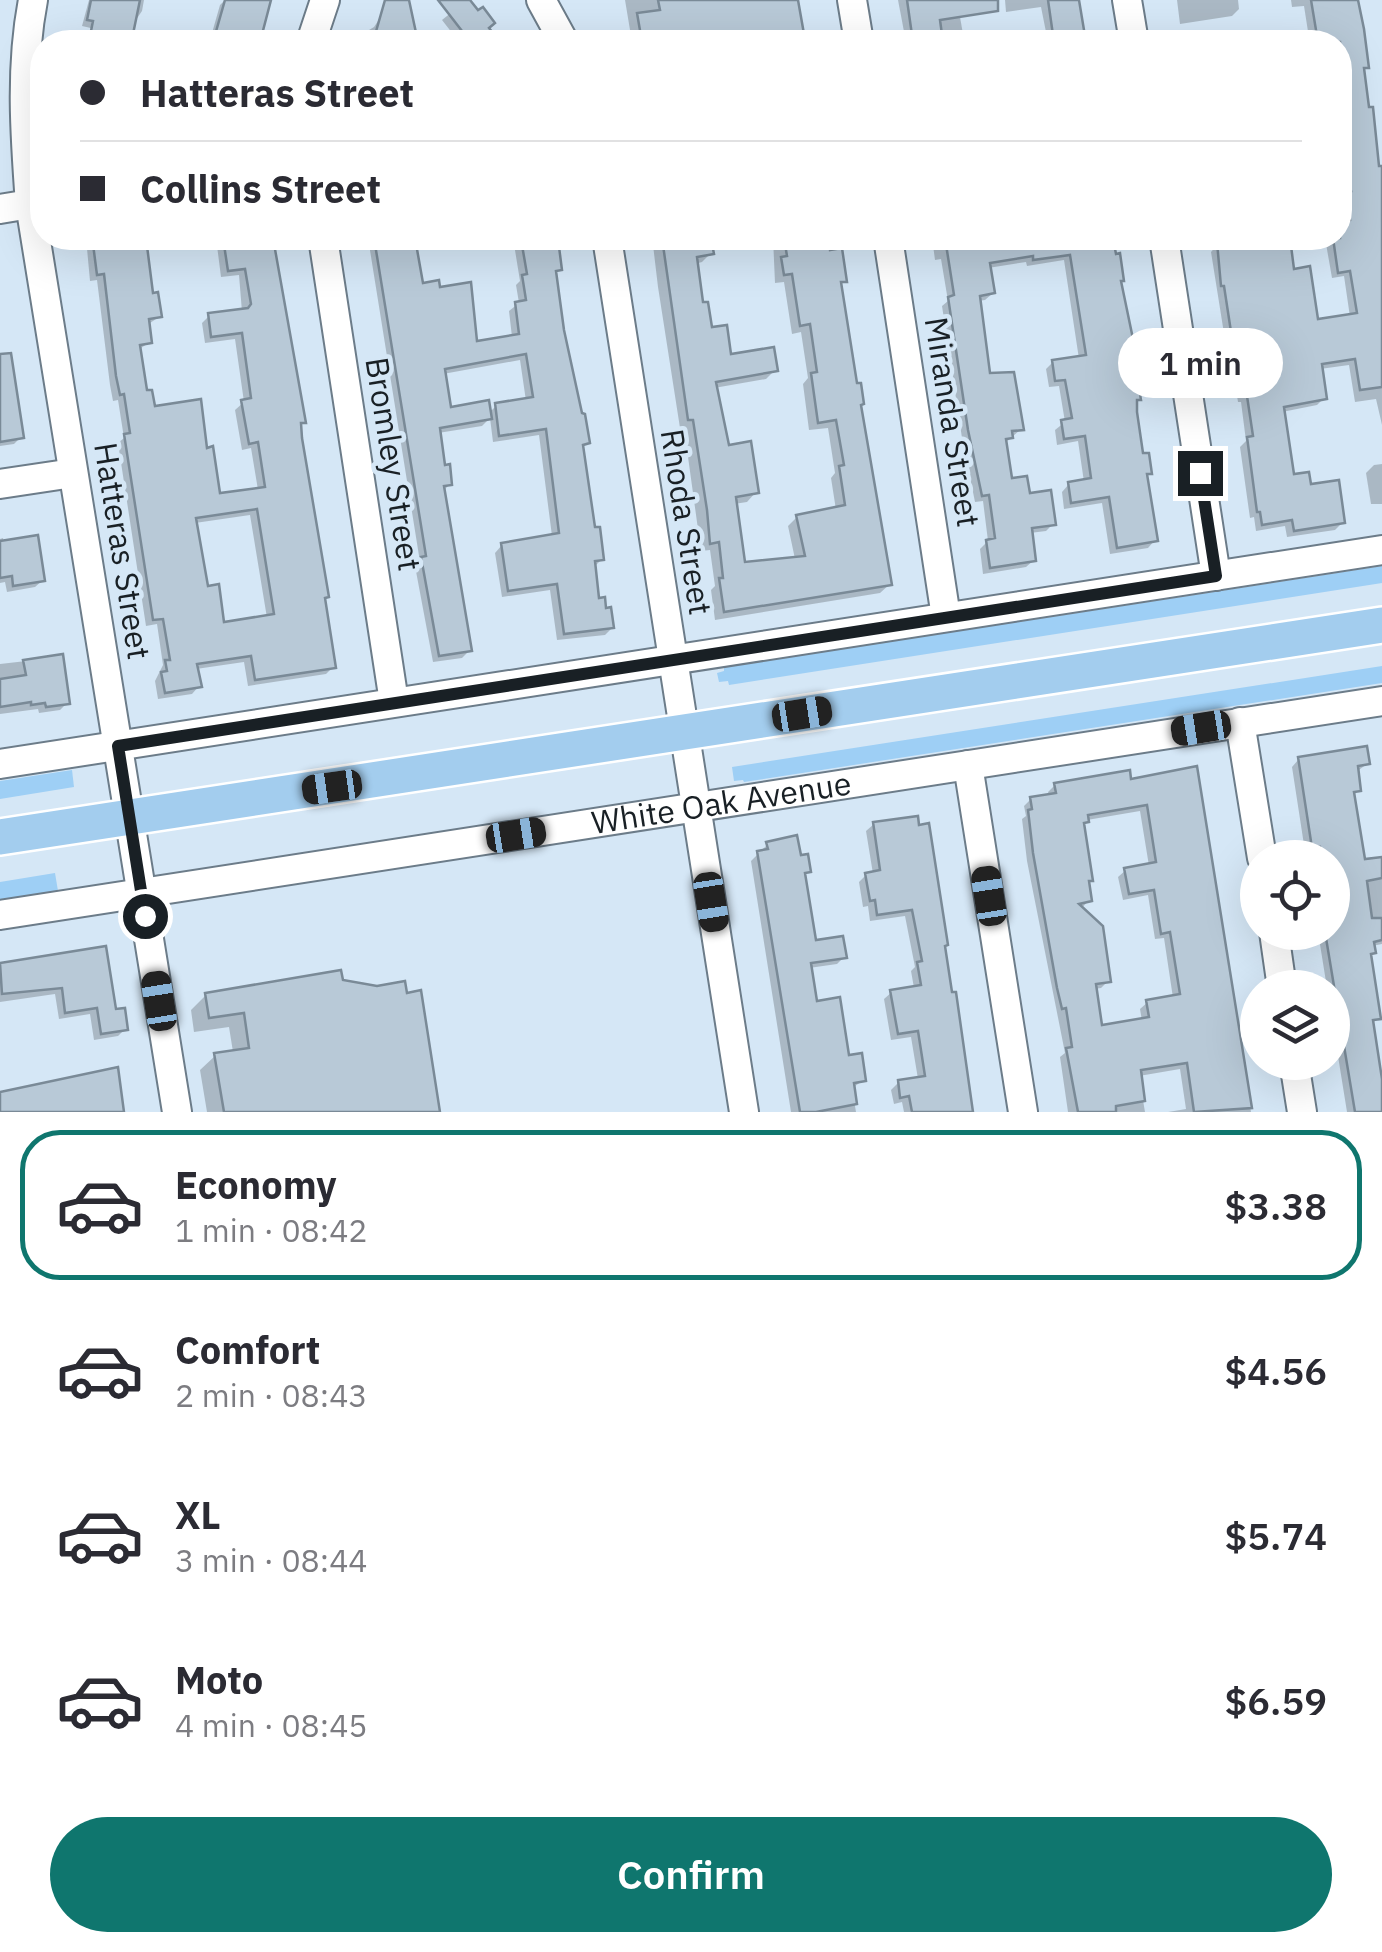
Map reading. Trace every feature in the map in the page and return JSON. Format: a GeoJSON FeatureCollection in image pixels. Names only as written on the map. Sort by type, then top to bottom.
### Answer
{"type":"FeatureCollection","features":[{"type":"Feature","properties":{"kind":"main road"},"geometry":{"type":"LineString","coordinates":[[0,838],[1382,624]]}},
{"type":"Feature","properties":{"kind":"street","name":"Hatteras Street"},"geometry":{"type":"LineString","coordinates":[[30,204],[25,69],[33,0]]}},
{"type":"Feature","properties":{"kind":"street"},"geometry":{"type":"LineString","coordinates":[[314,30],[325,0]]}},
{"type":"Feature","properties":{"kind":"street"},"geometry":{"type":"LineString","coordinates":[[541,0],[557,30]]}},
{"type":"Feature","properties":{"kind":"street"},"geometry":{"type":"LineString","coordinates":[[852,0],[857,30]]}},
{"type":"Feature","properties":{"kind":"street"},"geometry":{"type":"LineString","coordinates":[[1127,0],[1132,30]]}},
{"type":"Feature","properties":{"kind":"street"},"geometry":{"type":"LineString","coordinates":[[0,209],[30,204]]}},
{"type":"Feature","properties":{"kind":"street","name":"Hatteras Street"},"geometry":{"type":"LineString","coordinates":[[38,250],[176,1112]]}},
{"type":"Feature","properties":{"kind":"street","name":"Bromley Street"},"geometry":{"type":"LineString","coordinates":[[326,250],[394,702]]}},
{"type":"Feature","properties":{"kind":"street","name":"Rhoda Street"},"geometry":{"type":"LineString","coordinates":[[609,250],[744,1112]]}},
{"type":"Feature","properties":{"kind":"street","name":"Miranda Street"},"geometry":{"type":"LineString","coordinates":[[890,250],[946,618]]}},
{"type":"Feature","properties":{"kind":"street"},"geometry":{"type":"LineString","coordinates":[[1166,250],[1216,576]]}},
{"type":"Feature","properties":{"kind":"street"},"geometry":{"type":"LineString","coordinates":[[0,484],[74,473]]}},
{"type":"Feature","properties":{"kind":"street"},"geometry":{"type":"LineString","coordinates":[[0,764],[1382,550]]}},
{"type":"Feature","properties":{"kind":"street","name":"White Oak Avenue"},"geometry":{"type":"LineString","coordinates":[[0,915],[1382,701]]}},
{"type":"Feature","properties":{"kind":"street"},"geometry":{"type":"LineString","coordinates":[[1240,722],[1259,840]]}},
{"type":"Feature","properties":{"kind":"street"},"geometry":{"type":"LineString","coordinates":[[968,765],[1024,1112]]}},
{"type":"Feature","properties":{"kind":"street"},"geometry":{"type":"LineString","coordinates":[[1297,1080],[1302,1112]]}},
{"type":"Feature","properties":{"kind":"shaded area"},"geometry":{"type":"Polygon","coordinates":[[[1382,566],[1382,583],[729,685],[728,681],[719,682],[717,673],[724,671],[724,667],[1382,566]]]}},
{"type":"Feature","properties":{"kind":"shaded area"},"geometry":{"type":"Polygon","coordinates":[[[1382,666],[1382,683],[734,781],[732,767],[1382,666]]]}},
{"type":"Feature","properties":{"kind":"shaded area"},"geometry":{"type":"Polygon","coordinates":[[[72,770],[74,787],[0,799],[0,781],[72,770]]]}},
{"type":"Feature","properties":{"kind":"shaded area"},"geometry":{"type":"Polygon","coordinates":[[[55,873],[58,891],[0,900],[0,882],[55,873]]]}},
{"type":"Feature","properties":{"kind":"building"},"geometry":{"type":"Polygon","coordinates":[[[91,0],[140,0],[134,30],[91,30],[93,21],[87,20],[91,0]]]}},
{"type":"Feature","properties":{"kind":"building"},"geometry":{"type":"Polygon","coordinates":[[[225,0],[271,0],[263,30],[216,30],[225,0]]]}},
{"type":"Feature","properties":{"kind":"building"},"geometry":{"type":"Polygon","coordinates":[[[385,0],[409,0],[415,30],[376,30],[385,0]]]}},
{"type":"Feature","properties":{"kind":"building"},"geometry":{"type":"Polygon","coordinates":[[[438,0],[470,0],[478,10],[483,7],[495,23],[491,30],[461,30],[438,0]]]}},
{"type":"Feature","properties":{"kind":"building"},"geometry":{"type":"Polygon","coordinates":[[[658,0],[798,0],[803,30],[640,30],[637,13],[660,10],[658,0]]]}},
{"type":"Feature","properties":{"kind":"building"},"geometry":{"type":"Polygon","coordinates":[[[907,0],[998,0],[998,11],[940,20],[941,30],[911,30],[907,0]]]}},
{"type":"Feature","properties":{"kind":"building"},"geometry":{"type":"Polygon","coordinates":[[[1048,0],[1079,0],[1084,30],[1052,30],[1048,0]]]}},
{"type":"Feature","properties":{"kind":"building"},"geometry":{"type":"Polygon","coordinates":[[[1311,0],[1358,0],[1369,68],[1364,68],[1369,107],[1373,107],[1382,166],[1382,387],[1360,390],[1355,359],[1322,364],[1327,399],[1284,407],[1294,474],[1309,472],[1311,484],[1339,480],[1345,523],[1294,531],[1292,520],[1262,525],[1257,512],[1247,437],[1253,436],[1247,396],[1243,384],[1239,384],[1218,250],[1292,250],[1294,269],[1310,266],[1318,319],[1357,313],[1350,271],[1338,273],[1335,250],[1352,250],[1352,30],[1316,30],[1311,0]]]}},
{"type":"Feature","properties":{"kind":"building"},"geometry":{"type":"Polygon","coordinates":[[[94,250],[148,250],[153,293],[158,292],[162,317],[149,319],[152,343],[140,345],[147,390],[152,390],[155,406],[201,399],[207,448],[213,446],[220,493],[265,487],[258,442],[249,444],[241,400],[251,398],[242,333],[211,337],[208,313],[248,308],[251,304],[245,269],[228,271],[225,250],[275,250],[306,423],[301,423],[302,438],[329,597],[325,598],[336,668],[255,680],[251,656],[197,664],[202,687],[165,693],[161,672],[167,671],[165,660],[170,660],[163,619],[153,620],[124,434],[130,433],[124,394],[120,395],[116,376],[104,274],[97,275],[94,250]],[[257,509],[196,518],[208,586],[219,584],[224,622],[274,614],[257,509]]]}},
{"type":"Feature","properties":{"kind":"building"},"geometry":{"type":"Polygon","coordinates":[[[376,250],[417,250],[423,283],[439,280],[440,287],[471,282],[477,341],[519,334],[515,302],[526,300],[523,250],[559,250],[562,270],[556,271],[564,330],[585,414],[590,443],[583,445],[604,560],[595,561],[599,598],[605,597],[606,608],[611,607],[614,628],[564,634],[557,584],[508,591],[501,543],[559,533],[546,429],[499,436],[495,403],[533,397],[526,354],[445,369],[451,407],[489,400],[492,419],[440,428],[445,465],[450,464],[452,485],[444,486],[472,651],[439,656],[421,557],[426,556],[376,250]]]}},
{"type":"Feature","properties":{"kind":"building"},"geometry":{"type":"Polygon","coordinates":[[[664,250],[713,250],[714,254],[697,257],[703,302],[708,302],[712,327],[727,325],[731,354],[774,347],[778,371],[716,382],[729,445],[751,441],[759,493],[736,497],[745,562],[805,556],[796,515],[845,505],[839,466],[844,465],[836,420],[818,423],[811,373],[817,372],[810,324],[800,326],[792,274],[784,275],[781,257],[787,256],[786,250],[842,250],[847,282],[841,282],[892,585],[724,612],[719,542],[710,544],[693,420],[688,420],[664,250]]]}},
{"type":"Feature","properties":{"kind":"building"},"geometry":{"type":"Polygon","coordinates":[[[947,250],[1120,253],[1121,281],[1138,363],[1135,364],[1141,400],[1137,400],[1137,412],[1143,453],[1149,453],[1152,474],[1147,474],[1158,541],[1117,548],[1109,497],[1071,503],[1068,482],[1091,478],[1085,436],[1064,439],[1061,420],[1072,418],[1065,380],[1055,381],[1052,360],[1086,355],[1070,255],[1033,260],[1033,256],[990,263],[995,293],[980,296],[990,373],[1014,372],[1024,430],[1012,431],[1013,438],[1006,439],[1012,478],[1027,476],[1030,493],[1051,490],[1056,525],[1032,528],[1036,561],[990,568],[986,540],[995,538],[989,495],[982,496],[968,430],[948,297],[954,295],[947,250]]]}},
{"type":"Feature","properties":{"kind":"building"},"geometry":{"type":"Polygon","coordinates":[[[11,353],[24,438],[0,442],[0,354],[11,353]]]}},
{"type":"Feature","properties":{"kind":"building"},"geometry":{"type":"Polygon","coordinates":[[[38,535],[45,581],[13,586],[12,576],[0,578],[0,541],[38,535]]]}},
{"type":"Feature","properties":{"kind":"building"},"geometry":{"type":"Polygon","coordinates":[[[63,654],[70,704],[46,707],[45,703],[31,702],[0,707],[0,679],[26,675],[23,660],[63,654]]]}},
{"type":"Feature","properties":{"kind":"building"},"geometry":{"type":"Polygon","coordinates":[[[1367,746],[1370,764],[1358,766],[1361,791],[1354,792],[1365,859],[1382,857],[1382,878],[1367,881],[1372,918],[1382,918],[1382,940],[1374,942],[1376,953],[1371,954],[1381,1019],[1373,1020],[1382,1079],[1382,1112],[1355,1112],[1350,1080],[1350,970],[1331,970],[1328,950],[1350,950],[1350,840],[1311,840],[1298,757],[1367,746]]]}},
{"type":"Feature","properties":{"kind":"building"},"geometry":{"type":"Polygon","coordinates":[[[1197,766],[1240,1033],[1240,1080],[1247,1080],[1252,1108],[1194,1112],[1187,1063],[1141,1070],[1145,1101],[1116,1106],[1116,1112],[1078,1112],[1066,1048],[1072,1047],[1066,1008],[1062,1009],[1057,988],[1028,810],[1032,809],[1030,797],[1056,793],[1054,783],[1130,770],[1131,779],[1197,766]],[[1147,805],[1088,815],[1089,822],[1084,823],[1093,881],[1089,881],[1092,901],[1079,904],[1103,926],[1111,982],[1096,984],[1102,1025],[1149,1017],[1146,1000],[1180,994],[1170,932],[1161,934],[1154,890],[1129,894],[1124,868],[1156,862],[1147,805]]]}},
{"type":"Feature","properties":{"kind":"building"},"geometry":{"type":"Polygon","coordinates":[[[918,816],[919,825],[929,823],[973,1112],[912,1112],[909,1096],[900,1098],[898,1080],[925,1076],[918,1031],[898,1034],[890,990],[921,985],[917,962],[922,961],[912,910],[877,915],[865,873],[880,870],[873,822],[918,816]]]}},
{"type":"Feature","properties":{"kind":"building"},"geometry":{"type":"Polygon","coordinates":[[[797,835],[801,855],[808,854],[811,872],[805,873],[816,940],[843,936],[847,958],[811,963],[817,1001],[840,997],[849,1055],[862,1053],[866,1081],[854,1083],[857,1104],[816,1112],[800,1112],[757,851],[768,849],[766,842],[797,835]]]}},
{"type":"Feature","properties":{"kind":"building"},"geometry":{"type":"Polygon","coordinates":[[[106,946],[116,1009],[125,1008],[128,1030],[101,1034],[97,1008],[65,1013],[62,988],[2,994],[0,963],[106,946]]]}},
{"type":"Feature","properties":{"kind":"building"},"geometry":{"type":"Polygon","coordinates":[[[341,970],[343,980],[377,986],[405,981],[407,993],[421,990],[440,1112],[224,1112],[214,1053],[249,1048],[244,1013],[209,1018],[205,993],[341,970]]]}},
{"type":"Feature","properties":{"kind":"building"},"geometry":{"type":"Polygon","coordinates":[[[118,1067],[124,1112],[0,1112],[0,1092],[118,1067]]]}},
{"type":"Feature","properties":{"kind":"route"},"geometry":{"type":"LineString","coordinates":[[145,916],[118,746],[1216,576],[1200,473]]}}]}
